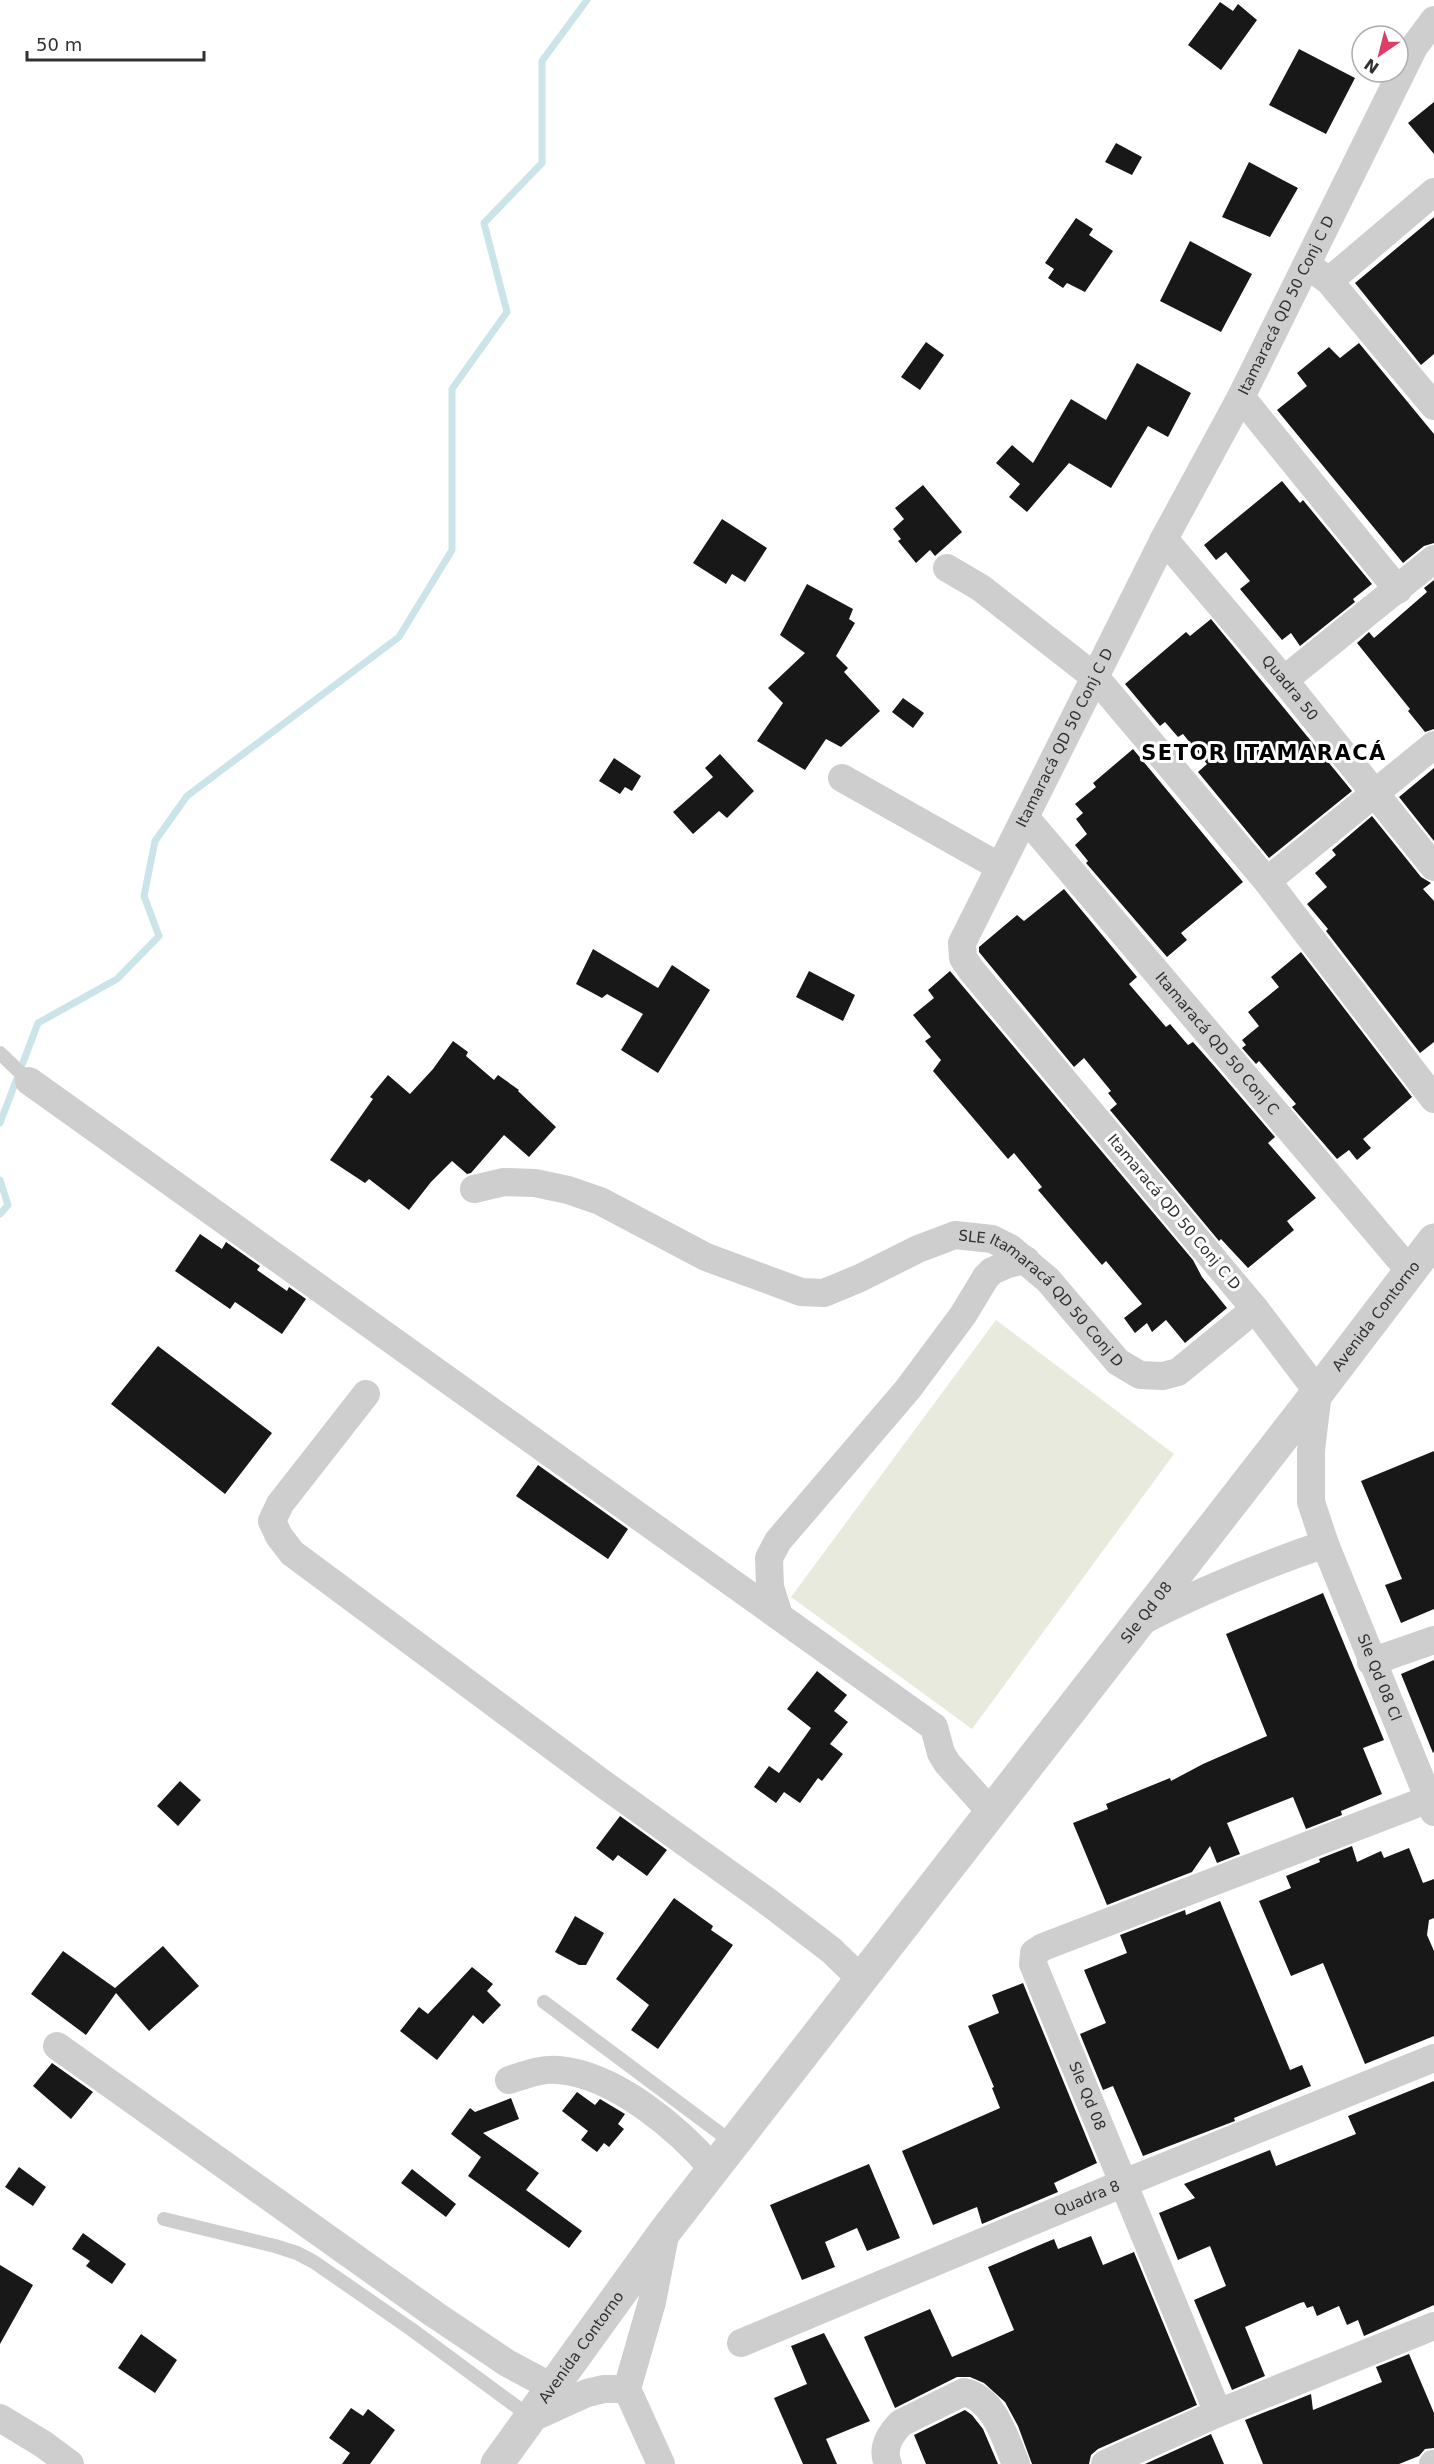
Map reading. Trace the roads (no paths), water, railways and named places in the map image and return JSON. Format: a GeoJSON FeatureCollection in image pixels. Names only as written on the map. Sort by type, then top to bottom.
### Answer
{"type":"FeatureCollection","features":[{"type":"Feature","properties":{"kind":"street","name":"Itamaracá QD 50 Conj C D"},"geometry":{"type":"LineString","coordinates":[[1318,1392],[1255,1309],[977,978],[963,958],[962,943],[1164,539],[1240,397],[1318,273],[1414,47],[1434,20]]}},
{"type":"Feature","properties":{"kind":"street"},"geometry":{"type":"LineString","coordinates":[[1429,388],[1318,273],[1434,192]]}},
{"type":"Feature","properties":{"kind":"street"},"geometry":{"type":"LineString","coordinates":[[1240,397],[1398,590]]}},
{"type":"Feature","properties":{"kind":"street","name":"Quadra 50"},"geometry":{"type":"LineString","coordinates":[[1164,539],[1284,680],[1434,867]]}},
{"type":"Feature","properties":{"kind":"street"},"geometry":{"type":"LineString","coordinates":[[1284,680],[1434,559]]}},
{"type":"Feature","properties":{"kind":"street"},"geometry":{"type":"LineString","coordinates":[[948,568],[981,588],[1096,678],[1267,881],[1434,1099]]}},
{"type":"Feature","properties":{"kind":"street"},"geometry":{"type":"LineString","coordinates":[[1267,881],[1434,745]]}},
{"type":"Feature","properties":{"kind":"street"},"geometry":{"type":"LineString","coordinates":[[842,778],[1000,867]]}},
{"type":"Feature","properties":{"kind":"street","name":"Itamaracá QD 50 Conj C"},"geometry":{"type":"LineString","coordinates":[[1025,817],[1409,1270]]}},
{"type":"Feature","properties":{"kind":"street"},"geometry":{"type":"LineString","coordinates":[[29,1081],[934,1726],[941,1753],[947,1763],[991,1812]]}},
{"type":"Feature","properties":{"kind":"street","name":"SLE Itamaracá QD 50 Conj D"},"geometry":{"type":"LineString","coordinates":[[474,1189],[504,1182],[535,1183],[568,1190],[600,1201],[706,1257],[801,1292],[824,1293],[860,1278],[918,1248],[955,1235],[992,1239],[1010,1248],[1048,1280],[1118,1362],[1140,1376],[1163,1376],[1178,1372],[1255,1309]]}},
{"type":"Feature","properties":{"kind":"street","name":"Avenida Contorno"},"geometry":{"type":"LineString","coordinates":[[1318,1392],[1409,1270],[1433,1243]]}},
{"type":"Feature","properties":{"kind":"street"},"geometry":{"type":"LineString","coordinates":[[779,1616],[770,1587],[769,1558],[778,1541],[908,1389],[963,1315],[986,1277],[992,1271],[1008,1264],[1026,1260]]}},
{"type":"Feature","properties":{"kind":"street","name":"Sle Qd 08 Cl"},"geometry":{"type":"LineString","coordinates":[[1318,1392],[1311,1450],[1311,1502],[1371,1662],[1431,1805]]}},
{"type":"Feature","properties":{"kind":"street","name":"Sle Qd 08"},"geometry":{"type":"LineString","coordinates":[[666,2230],[1318,1392]]}},
{"type":"Feature","properties":{"kind":"street"},"geometry":{"type":"LineString","coordinates":[[366,1394],[280,1504],[272,1521],[279,1536],[292,1553],[602,1783],[764,1899],[831,1950],[861,1979]]}},
{"type":"Feature","properties":{"kind":"street"},"geometry":{"type":"LineString","coordinates":[[1138,1623],[1181,1601],[1265,1565],[1325,1544]]}},
{"type":"Feature","properties":{"kind":"street"},"geometry":{"type":"LineString","coordinates":[[1371,1662],[1434,1640]]}},
{"type":"Feature","properties":{"kind":"street","name":"Sle Qd 08"},"geometry":{"type":"LineString","coordinates":[[1218,2414],[1033,1964],[1034,1953],[1043,1947],[1431,1805]]}},
{"type":"Feature","properties":{"kind":"street"},"geometry":{"type":"LineString","coordinates":[[57,2046],[414,2301],[507,2363],[554,2388]]}},
{"type":"Feature","properties":{"kind":"street","name":"Quadra 8"},"geometry":{"type":"LineString","coordinates":[[741,2343],[1124,2183],[1434,2058]]}},
{"type":"Feature","properties":{"kind":"street"},"geometry":{"type":"LineString","coordinates":[[509,2080],[537,2071],[558,2070],[585,2076],[636,2101],[672,2127],[723,2156]]}},
{"type":"Feature","properties":{"kind":"street"},"geometry":{"type":"LineString","coordinates":[[661,2464],[627,2389],[652,2302],[666,2230]]}},
{"type":"Feature","properties":{"kind":"street","name":"Avenida Contorno"},"geometry":{"type":"LineString","coordinates":[[497,2464],[666,2230]]}},
{"type":"Feature","properties":{"kind":"street"},"geometry":{"type":"LineString","coordinates":[[1105,2464],[1218,2414],[1434,2326]]}},
{"type":"Feature","properties":{"kind":"street"},"geometry":{"type":"LineString","coordinates":[[532,2418],[587,2393],[604,2389],[627,2389]]}},
{"type":"Feature","properties":{"kind":"street"},"geometry":{"type":"LineString","coordinates":[[888,2464],[885,2457],[886,2445],[893,2431],[901,2423],[964,2392],[979,2399],[995,2416],[1016,2464]]}},
{"type":"Feature","properties":{"kind":"street"},"geometry":{"type":"LineString","coordinates":[[0,2418],[43,2444],[70,2464]]}},
{"type":"Feature","properties":{"kind":"lane"},"geometry":{"type":"LineString","coordinates":[[0,1053],[29,1081]]}},
{"type":"Feature","properties":{"kind":"lane"},"geometry":{"type":"LineString","coordinates":[[544,2002],[723,2156]]}},
{"type":"Feature","properties":{"kind":"lane"},"geometry":{"type":"LineString","coordinates":[[164,2219],[297,2253],[333,2274],[532,2418]]}},
{"type":"Feature","properties":{"kind":"waterway"},"geometry":{"type":"LineString","coordinates":[[0,1123],[38,1023],[117,979],[159,936],[144,896],[155,841],[187,796],[399,637],[452,550],[452,389],[507,312],[484,223],[542,163],[542,61],[587,0]]}},
{"type":"Feature","properties":{"kind":"waterway"},"geometry":{"type":"LineString","coordinates":[[0,1180],[8,1205],[0,1214]]}},
{"type":"Feature","properties":{"kind":"district","name":"SETOR ITAMARACÁ"},"geometry":{"type":"Point","coordinates":[1264,753]}}]}
